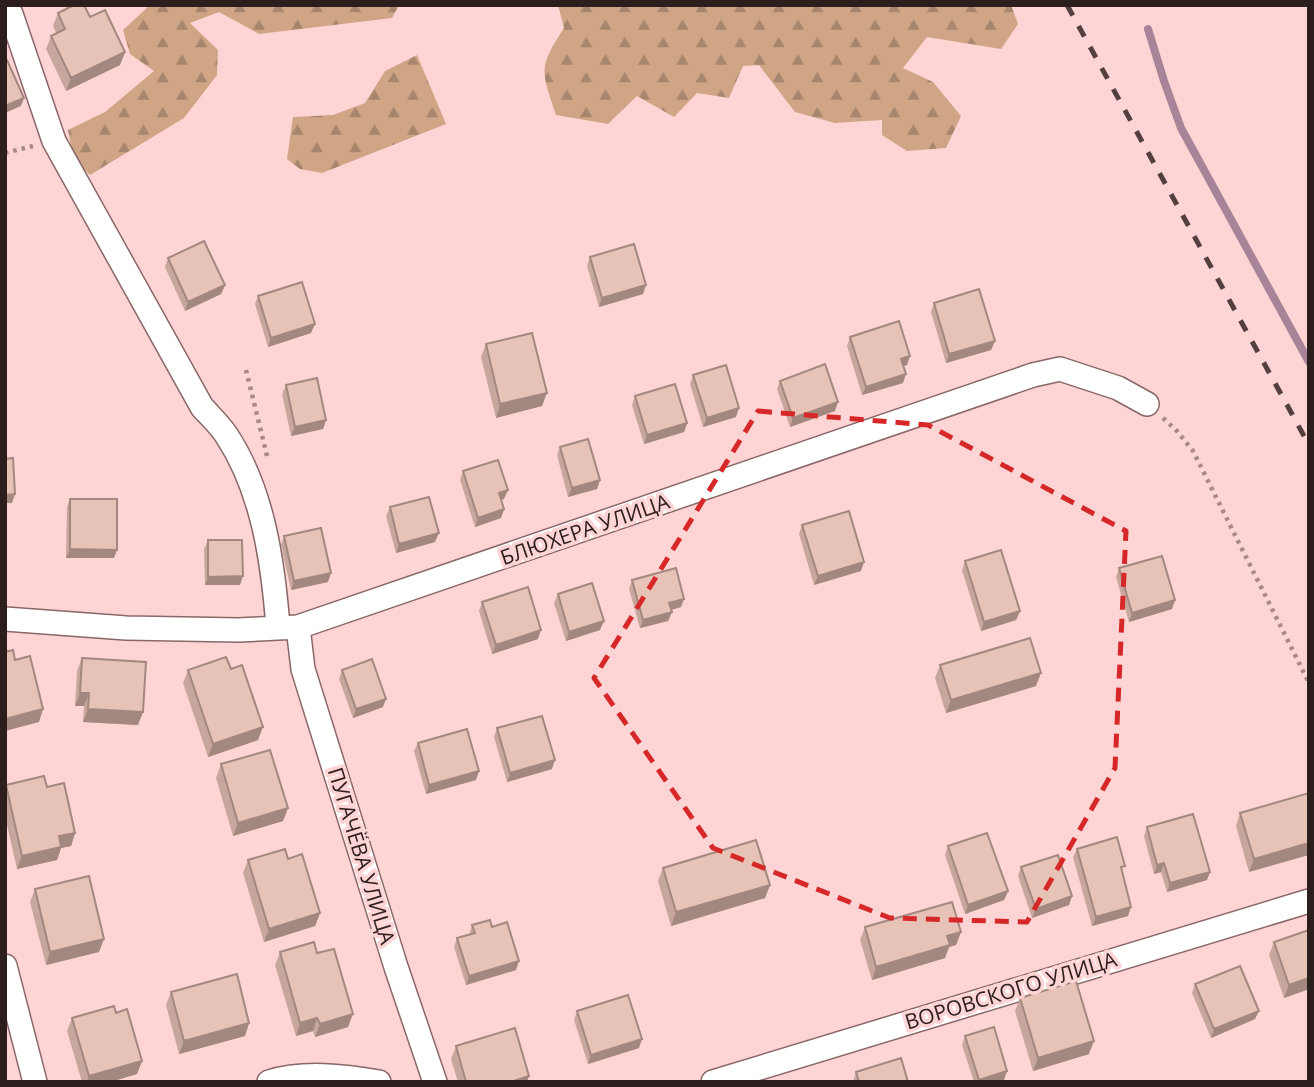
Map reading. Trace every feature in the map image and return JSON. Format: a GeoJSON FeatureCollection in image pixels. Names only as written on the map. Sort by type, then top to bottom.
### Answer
{"type":"FeatureCollection","features":[{"type":"Feature","properties":{"kind":"street","name":"ПУГАЧЁВА УЛИЦА"},"geometry":{"type":"LineString","coordinates":[[11,14],[54,141],[202,407],[226,434],[248,476],[288,627],[435,1082]]}},
{"type":"Feature","properties":{"kind":"street","name":"БЛЮХЕРА УЛИЦА"},"geometry":{"type":"LineString","coordinates":[[5,619],[126,628],[239,630],[288,627],[1033,375],[1060,369],[1118,388],[1147,404]]}},
{"type":"Feature","properties":{"kind":"street","name":"ВОРОВСКОГО УЛИЦА"},"geometry":{"type":"LineString","coordinates":[[713,1082],[1309,901]]}},
{"type":"Feature","properties":{"kind":"street"},"geometry":{"type":"LineString","coordinates":[[5,966],[35,1082]]}},
{"type":"Feature","properties":{"kind":"street"},"geometry":{"type":"LineString","coordinates":[[269,1082],[286,1076],[354,1077],[379,1082]]}},
{"type":"Feature","properties":{"kind":"path"},"geometry":{"type":"LineString","coordinates":[[1147,404],[1177,431],[1193,451],[1309,683]]}},
{"type":"Feature","properties":{"kind":"highlighted area"},"geometry":{"type":"Polygon","coordinates":[[[758,411],[928,425],[1126,531],[1115,768],[1027,922],[890,918],[713,848],[594,678],[758,411]]]}},
{"type":"Feature","properties":{"kind":"green space"},"geometry":{"type":"Polygon","coordinates":[[[150,5],[399,5],[392,18],[259,34],[219,12],[190,23],[218,50],[217,75],[184,118],[90,175],[74,160],[68,130],[105,112],[154,71],[130,54],[123,30],[150,5]]]}},
{"type":"Feature","properties":{"kind":"green space"},"geometry":{"type":"Polygon","coordinates":[[[558,5],[1011,5],[1018,24],[1001,49],[927,37],[903,68],[933,82],[961,116],[946,148],[907,151],[882,135],[882,120],[835,123],[795,112],[759,65],[743,66],[729,98],[697,93],[674,117],[637,96],[608,124],[556,115],[547,88],[545,70],[550,52],[564,28],[558,5]]]}},
{"type":"Feature","properties":{"kind":"green space"},"geometry":{"type":"Polygon","coordinates":[[[417,55],[446,124],[322,173],[300,169],[287,159],[293,117],[333,115],[365,103],[385,71],[417,55]]]}},
{"type":"Feature","properties":{"kind":"building"},"geometry":{"type":"Polygon","coordinates":[[[74,5],[84,5],[90,17],[105,10],[125,52],[71,78],[51,36],[65,29],[58,13],[74,5]]]}},
{"type":"Feature","properties":{"kind":"building"},"geometry":{"type":"Polygon","coordinates":[[[7,60],[24,98],[5,106],[5,61],[7,60]]]}},
{"type":"Feature","properties":{"kind":"building"},"geometry":{"type":"Polygon","coordinates":[[[204,241],[225,285],[188,302],[168,258],[204,241]]]}},
{"type":"Feature","properties":{"kind":"building"},"geometry":{"type":"Polygon","coordinates":[[[634,244],[646,285],[602,298],[590,257],[634,244]]]}},
{"type":"Feature","properties":{"kind":"building"},"geometry":{"type":"Polygon","coordinates":[[[302,282],[315,324],[271,338],[258,296],[302,282]]]}},
{"type":"Feature","properties":{"kind":"building"},"geometry":{"type":"Polygon","coordinates":[[[979,289],[995,341],[949,354],[934,303],[979,289]]]}},
{"type":"Feature","properties":{"kind":"building"},"geometry":{"type":"Polygon","coordinates":[[[899,321],[910,356],[901,359],[906,374],[866,387],[850,337],[899,321]]]}},
{"type":"Feature","properties":{"kind":"building"},"geometry":{"type":"Polygon","coordinates":[[[532,333],[547,393],[500,404],[486,344],[532,333]]]}},
{"type":"Feature","properties":{"kind":"building"},"geometry":{"type":"Polygon","coordinates":[[[825,364],[838,402],[793,418],[780,381],[825,364]]]}},
{"type":"Feature","properties":{"kind":"building"},"geometry":{"type":"Polygon","coordinates":[[[726,365],[739,408],[707,418],[693,375],[726,365]]]}},
{"type":"Feature","properties":{"kind":"building"},"geometry":{"type":"Polygon","coordinates":[[[317,378],[326,420],[295,427],[286,385],[317,378]]]}},
{"type":"Feature","properties":{"kind":"building"},"geometry":{"type":"Polygon","coordinates":[[[675,384],[687,423],[647,435],[635,396],[675,384]]]}},
{"type":"Feature","properties":{"kind":"building"},"geometry":{"type":"Polygon","coordinates":[[[588,439],[600,480],[572,488],[560,447],[588,439]]]}},
{"type":"Feature","properties":{"kind":"building"},"geometry":{"type":"Polygon","coordinates":[[[13,458],[15,494],[5,495],[5,459],[13,458]]]}},
{"type":"Feature","properties":{"kind":"building"},"geometry":{"type":"Polygon","coordinates":[[[498,460],[508,490],[499,493],[504,509],[478,518],[463,471],[498,460]]]}},
{"type":"Feature","properties":{"kind":"building"},"geometry":{"type":"Polygon","coordinates":[[[429,497],[439,533],[399,544],[390,507],[429,497]]]}},
{"type":"Feature","properties":{"kind":"building"},"geometry":{"type":"Polygon","coordinates":[[[70,499],[117,499],[117,550],[70,549],[70,499]]]}},
{"type":"Feature","properties":{"kind":"building"},"geometry":{"type":"Polygon","coordinates":[[[849,511],[864,562],[818,576],[802,525],[849,511]]]}},
{"type":"Feature","properties":{"kind":"building"},"geometry":{"type":"Polygon","coordinates":[[[321,528],[331,573],[294,581],[284,536],[321,528]]]}},
{"type":"Feature","properties":{"kind":"building"},"geometry":{"type":"Polygon","coordinates":[[[208,540],[242,540],[243,576],[208,577],[208,540]]]}},
{"type":"Feature","properties":{"kind":"building"},"geometry":{"type":"Polygon","coordinates":[[[1001,550],[1020,611],[984,622],[965,561],[1001,550]]]}},
{"type":"Feature","properties":{"kind":"building"},"geometry":{"type":"Polygon","coordinates":[[[1162,556],[1175,600],[1132,613],[1119,568],[1162,556]]]}},
{"type":"Feature","properties":{"kind":"building"},"geometry":{"type":"Polygon","coordinates":[[[676,568],[684,599],[669,603],[672,612],[643,620],[632,580],[676,568]]]}},
{"type":"Feature","properties":{"kind":"building"},"geometry":{"type":"Polygon","coordinates":[[[592,583],[604,621],[569,632],[558,594],[592,583]]]}},
{"type":"Feature","properties":{"kind":"building"},"geometry":{"type":"Polygon","coordinates":[[[528,587],[541,630],[496,645],[482,602],[528,587]]]}},
{"type":"Feature","properties":{"kind":"building"},"geometry":{"type":"Polygon","coordinates":[[[1030,638],[1041,673],[951,700],[940,665],[1030,638]]]}},
{"type":"Feature","properties":{"kind":"building"},"geometry":{"type":"Polygon","coordinates":[[[13,650],[15,660],[30,656],[43,709],[5,719],[5,652],[13,650]]]}},
{"type":"Feature","properties":{"kind":"building"},"geometry":{"type":"Polygon","coordinates":[[[226,657],[231,669],[242,665],[263,727],[213,744],[188,670],[226,657]]]}},
{"type":"Feature","properties":{"kind":"building"},"geometry":{"type":"Polygon","coordinates":[[[82,658],[146,662],[143,712],[88,709],[89,693],[80,693],[82,658]]]}},
{"type":"Feature","properties":{"kind":"building"},"geometry":{"type":"Polygon","coordinates":[[[372,659],[386,699],[356,709],[342,670],[372,659]]]}},
{"type":"Feature","properties":{"kind":"building"},"geometry":{"type":"Polygon","coordinates":[[[542,716],[555,760],[510,773],[497,728],[542,716]]]}},
{"type":"Feature","properties":{"kind":"building"},"geometry":{"type":"Polygon","coordinates":[[[467,729],[479,771],[429,785],[418,743],[467,729]]]}},
{"type":"Feature","properties":{"kind":"building"},"geometry":{"type":"Polygon","coordinates":[[[270,750],[288,808],[238,823],[221,764],[270,750]]]}},
{"type":"Feature","properties":{"kind":"building"},"geometry":{"type":"Polygon","coordinates":[[[44,776],[47,787],[64,783],[75,833],[59,836],[61,847],[22,856],[6,785],[44,776]]]}},
{"type":"Feature","properties":{"kind":"building"},"geometry":{"type":"Polygon","coordinates":[[[1309,793],[1309,843],[1254,859],[1240,813],[1309,793]]]}},
{"type":"Feature","properties":{"kind":"building"},"geometry":{"type":"Polygon","coordinates":[[[1193,814],[1210,872],[1170,883],[1164,863],[1157,865],[1147,827],[1193,814]]]}},
{"type":"Feature","properties":{"kind":"building"},"geometry":{"type":"Polygon","coordinates":[[[987,833],[1008,891],[968,905],[948,846],[987,833]]]}},
{"type":"Feature","properties":{"kind":"building"},"geometry":{"type":"Polygon","coordinates":[[[1117,837],[1125,866],[1121,867],[1131,907],[1096,917],[1077,849],[1117,837]]]}},
{"type":"Feature","properties":{"kind":"building"},"geometry":{"type":"Polygon","coordinates":[[[756,840],[770,885],[676,912],[663,868],[756,840]]]}},
{"type":"Feature","properties":{"kind":"building"},"geometry":{"type":"Polygon","coordinates":[[[285,849],[288,859],[302,854],[320,913],[269,929],[248,860],[285,849]]]}},
{"type":"Feature","properties":{"kind":"building"},"geometry":{"type":"Polygon","coordinates":[[[1058,855],[1072,896],[1036,909],[1021,867],[1058,855]]]}},
{"type":"Feature","properties":{"kind":"building"},"geometry":{"type":"Polygon","coordinates":[[[89,876],[104,939],[50,952],[35,889],[89,876]]]}},
{"type":"Feature","properties":{"kind":"building"},"geometry":{"type":"Polygon","coordinates":[[[952,902],[961,932],[947,936],[950,945],[876,967],[865,927],[952,902]]]}},
{"type":"Feature","properties":{"kind":"building"},"geometry":{"type":"Polygon","coordinates":[[[490,920],[492,927],[507,922],[519,961],[469,976],[457,938],[475,933],[472,925],[490,920]]]}},
{"type":"Feature","properties":{"kind":"building"},"geometry":{"type":"Polygon","coordinates":[[[1309,930],[1309,978],[1289,985],[1274,942],[1309,930]]]}},
{"type":"Feature","properties":{"kind":"building"},"geometry":{"type":"Polygon","coordinates":[[[314,942],[317,953],[334,949],[353,1014],[320,1024],[317,1018],[300,1023],[280,952],[314,942]]]}},
{"type":"Feature","properties":{"kind":"building"},"geometry":{"type":"Polygon","coordinates":[[[1240,966],[1259,1011],[1214,1029],[1195,984],[1240,966]]]}},
{"type":"Feature","properties":{"kind":"building"},"geometry":{"type":"Polygon","coordinates":[[[237,974],[249,1023],[184,1041],[171,992],[237,974]]]}},
{"type":"Feature","properties":{"kind":"building"},"geometry":{"type":"Polygon","coordinates":[[[1076,981],[1094,1041],[1038,1058],[1020,998],[1076,981]]]}},
{"type":"Feature","properties":{"kind":"building"},"geometry":{"type":"Polygon","coordinates":[[[628,995],[642,1039],[591,1055],[577,1011],[628,995]]]}},
{"type":"Feature","properties":{"kind":"building"},"geometry":{"type":"Polygon","coordinates":[[[114,1006],[116,1013],[127,1009],[142,1061],[89,1076],[72,1018],[114,1006]]]}},
{"type":"Feature","properties":{"kind":"building"},"geometry":{"type":"Polygon","coordinates":[[[994,1027],[1007,1071],[979,1080],[965,1036],[994,1027]]]}},
{"type":"Feature","properties":{"kind":"building"},"geometry":{"type":"Polygon","coordinates":[[[515,1028],[529,1076],[511,1082],[466,1082],[456,1046],[515,1028]]]}},
{"type":"Feature","properties":{"kind":"building"},"geometry":{"type":"Polygon","coordinates":[[[901,1058],[908,1082],[859,1082],[856,1072],[901,1058]]]}},
{"type":"Feature","properties":{"kind":"waterway"},"geometry":{"type":"LineString","coordinates":[[1148,29],[1181,128],[1309,362]]}},
{"type":"Feature","properties":{"kind":"railway"},"geometry":{"type":"LineString","coordinates":[[1067,5],[1309,445]]}}]}
